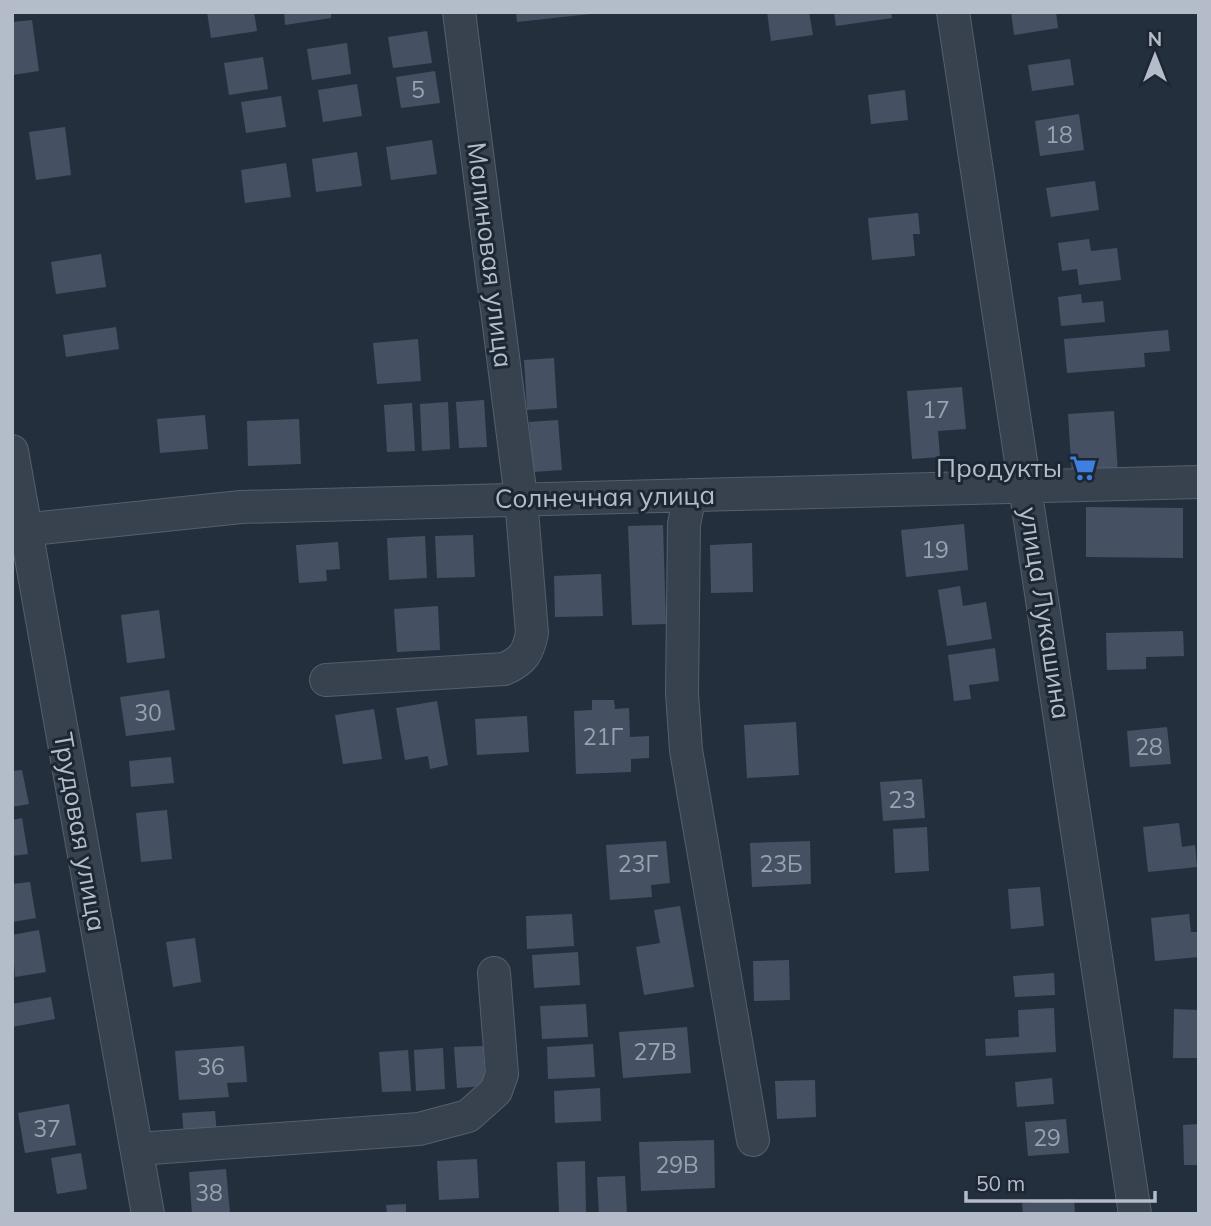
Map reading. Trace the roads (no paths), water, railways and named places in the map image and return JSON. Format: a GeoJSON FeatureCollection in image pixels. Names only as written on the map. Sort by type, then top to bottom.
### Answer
{"type":"FeatureCollection","features":[{"type":"Feature","properties":{"kind":"street","name":"Малиновая улица"},"geometry":{"type":"LineString","coordinates":[[326,680],[504,669],[520,662],[529,650],[532,633],[522,498],[459,12]]}},
{"type":"Feature","properties":{"kind":"street","name":"улица Лукашина"},"geometry":{"type":"LineString","coordinates":[[953,12],[1135,1214]]}},
{"type":"Feature","properties":{"kind":"street","name":"Трудовая улица"},"geometry":{"type":"LineString","coordinates":[[12,451],[19,530],[148,1214]]}},
{"type":"Feature","properties":{"kind":"street","name":"Солнечная улица"},"geometry":{"type":"LineString","coordinates":[[19,530],[241,507],[1199,482]]}},
{"type":"Feature","properties":{"kind":"street"},"geometry":{"type":"LineString","coordinates":[[690,495],[684,524],[682,693],[686,750],[753,1140]]}},
{"type":"Feature","properties":{"kind":"street"},"geometry":{"type":"LineString","coordinates":[[137,1149],[419,1129],[468,1116],[496,1091],[502,1074],[495,973]]}},
{"type":"Feature","properties":{"kind":"place","name":"Продукты"},"geometry":{"type":"Point","coordinates":[1083,468]}}]}
